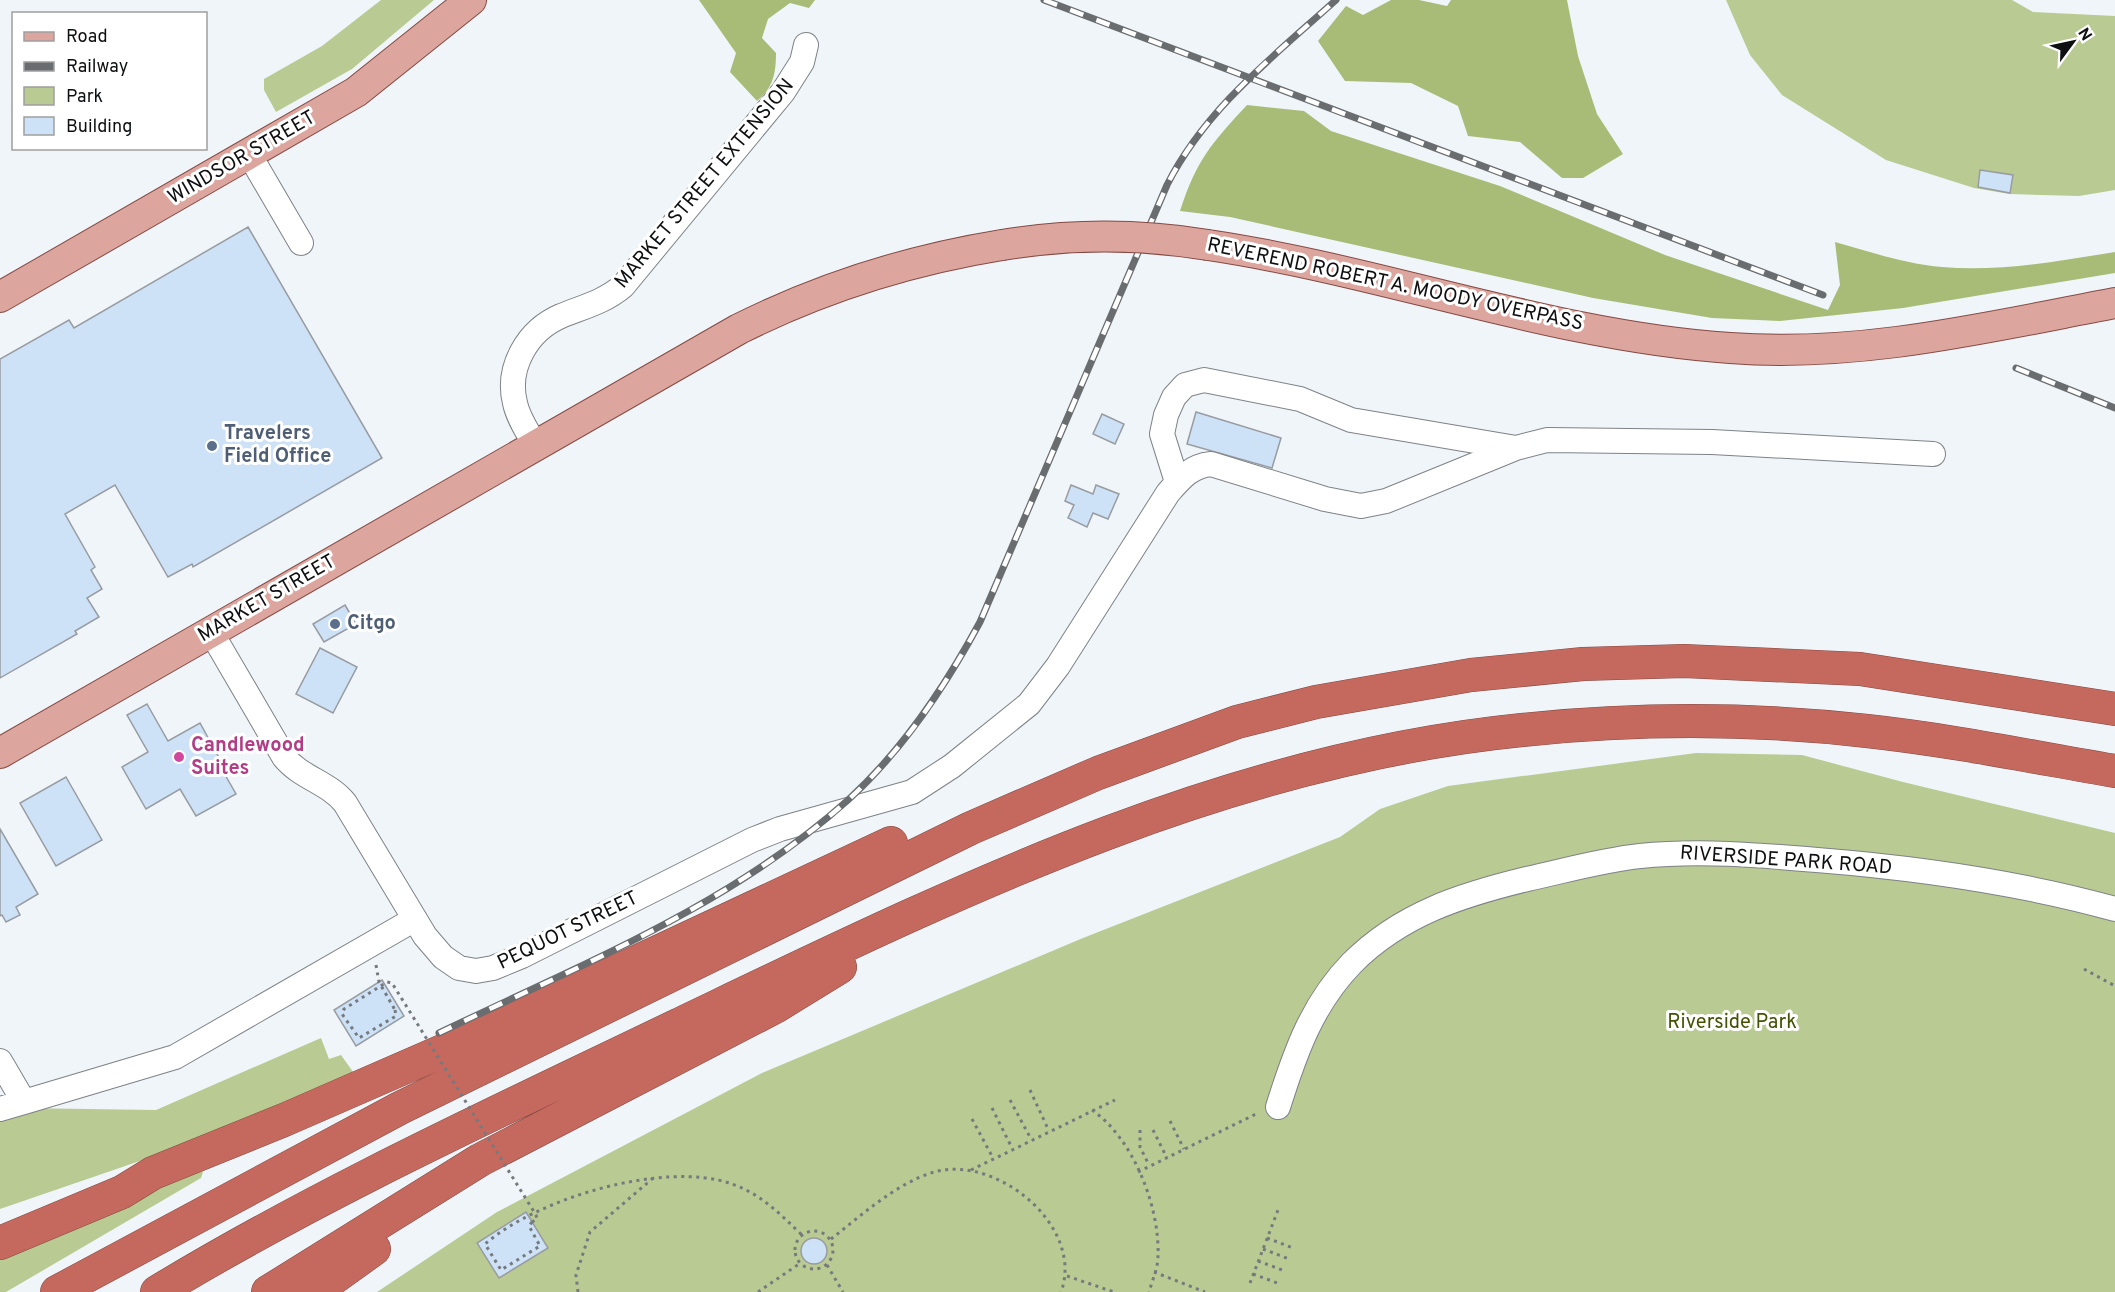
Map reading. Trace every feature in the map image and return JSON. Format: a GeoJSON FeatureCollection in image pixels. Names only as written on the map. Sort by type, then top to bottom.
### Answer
{"type":"FeatureCollection","features":[{"type":"Feature","properties":{"kind":"highway"},"geometry":{"type":"LineString","coordinates":[[57,1292],[400,1108],[971,828],[1098,773],[1237,722],[1316,702],[1451,678],[1582,664],[1727,661],[1860,669],[2115,709]]}},
{"type":"Feature","properties":{"kind":"highway"},"geometry":{"type":"LineString","coordinates":[[157,1292],[264,1229],[369,1173],[899,919],[1069,846],[1227,790],[1385,751],[1521,730],[1678,722],[1781,724],[1897,735],[2115,771]]}},
{"type":"Feature","properties":{"kind":"highway"},"geometry":{"type":"LineString","coordinates":[[0,1223],[117,1182],[153,1173],[284,1120],[493,1029],[995,794],[1035,782],[1098,773]]}},
{"type":"Feature","properties":{"kind":"highway"},"geometry":{"type":"LineString","coordinates":[[268,1292],[480,1160],[570,1115],[802,991],[853,958],[899,919]]}},
{"type":"Feature","properties":{"kind":"highway"},"geometry":{"type":"LineString","coordinates":[[314,1292],[570,1115]]}},
{"type":"Feature","properties":{"kind":"highway"},"geometry":{"type":"LineString","coordinates":[[0,1243],[122,1192],[153,1173]]}},
{"type":"Feature","properties":{"kind":"main road","name":"WINDSOR STREET"},"geometry":{"type":"LineString","coordinates":[[0,297],[366,86],[471,0]]}},
{"type":"Feature","properties":{"kind":"main road","name":"REVEREND ROBERT A. MOODY OVERPASS"},"geometry":{"type":"LineString","coordinates":[[535,445],[692,354],[788,305],[891,268],[1002,245],[1102,237],[1208,245],[1305,263],[1490,306],[1622,333],[1730,348],[1801,350],[1875,345],[2115,303]]}},
{"type":"Feature","properties":{"kind":"main road","name":"MARKET STREET"},"geometry":{"type":"LineString","coordinates":[[0,753],[535,445]]}},
{"type":"Feature","properties":{"kind":"street","name":"MARKET STREET EXTENSION"},"geometry":{"type":"LineString","coordinates":[[535,445],[518,414],[513,395],[516,367],[526,343],[544,326],[560,316],[602,301],[623,286],[783,92],[802,62],[806,45]]}},
{"type":"Feature","properties":{"kind":"street"},"geometry":{"type":"LineString","coordinates":[[249,154],[301,243]]}},
{"type":"Feature","properties":{"kind":"street"},"geometry":{"type":"LineString","coordinates":[[1516,448],[1351,420],[1300,399],[1204,380],[1185,385],[1174,397],[1166,415],[1162,434],[1177,482],[1197,465],[1211,464],[1296,491],[1361,506],[1386,501],[1516,448],[1547,440],[1712,442],[1933,454]]}},
{"type":"Feature","properties":{"kind":"street","name":"PEQUOT STREET"},"geometry":{"type":"LineString","coordinates":[[211,632],[284,757],[299,772],[332,790],[345,803],[432,946],[448,961],[471,971],[487,970],[528,953],[764,835],[912,792],[952,766],[1029,704],[1058,666],[1177,482]]}},
{"type":"Feature","properties":{"kind":"street","name":"RIVERSIDE PARK ROAD"},"geometry":{"type":"LineString","coordinates":[[1272,1111],[1311,1019],[1330,990],[1354,962],[1415,915],[1443,903],[1508,884],[1638,857],[1737,854],[1927,872],[2017,886],[2115,909]]}},
{"type":"Feature","properties":{"kind":"street"},"geometry":{"type":"LineString","coordinates":[[0,1109],[176,1057],[415,919]]}},
{"type":"Feature","properties":{"kind":"street"},"geometry":{"type":"LineString","coordinates":[[0,1060],[24,1102]]}},
{"type":"Feature","properties":{"kind":"path"},"geometry":{"type":"LineString","coordinates":[[375,942],[377,977],[395,1010],[396,1016],[359,1038],[342,1014],[344,1010],[387,982],[392,983],[536,1215],[537,1219],[529,1224],[540,1246],[503,1269],[499,1268],[486,1247],[488,1242],[528,1217],[615,1183],[682,1174],[731,1183],[763,1198],[802,1235]]}},
{"type":"Feature","properties":{"kind":"path"},"geometry":{"type":"LineString","coordinates":[[2084,969],[2115,986]]}},
{"type":"Feature","properties":{"kind":"path"},"geometry":{"type":"LineString","coordinates":[[1030,1090],[1049,1131]]}},
{"type":"Feature","properties":{"kind":"path"},"geometry":{"type":"LineString","coordinates":[[1010,1100],[1031,1139]]}},
{"type":"Feature","properties":{"kind":"path"},"geometry":{"type":"LineString","coordinates":[[970,1171],[1012,1148],[1115,1100]]}},
{"type":"Feature","properties":{"kind":"path"},"geometry":{"type":"LineString","coordinates":[[993,1108],[1012,1148]]}},
{"type":"Feature","properties":{"kind":"path"},"geometry":{"type":"LineString","coordinates":[[1092,1110],[1114,1128],[1147,1188],[1157,1226],[1158,1259],[1149,1292]]}},
{"type":"Feature","properties":{"kind":"path"},"geometry":{"type":"LineString","coordinates":[[1138,1172],[1257,1113],[1272,1111]]}},
{"type":"Feature","properties":{"kind":"path"},"geometry":{"type":"LineString","coordinates":[[972,1119],[993,1158]]}},
{"type":"Feature","properties":{"kind":"path"},"geometry":{"type":"LineString","coordinates":[[1170,1121],[1184,1149]]}},
{"type":"Feature","properties":{"kind":"path"},"geometry":{"type":"LineString","coordinates":[[1140,1130],[1140,1147],[1150,1166]]}},
{"type":"Feature","properties":{"kind":"path"},"geometry":{"type":"LineString","coordinates":[[1153,1130],[1167,1158]]}},
{"type":"Feature","properties":{"kind":"path"},"geometry":{"type":"LineString","coordinates":[[831,1239],[904,1185],[936,1172],[970,1171],[997,1177],[1030,1200],[1051,1224],[1061,1245],[1067,1276],[1061,1292]]}},
{"type":"Feature","properties":{"kind":"path"},"geometry":{"type":"LineString","coordinates":[[578,1292],[576,1275],[590,1232],[653,1178]]}},
{"type":"Feature","properties":{"kind":"path"},"geometry":{"type":"LineString","coordinates":[[1250,1283],[1278,1210]]}},
{"type":"Feature","properties":{"kind":"path"},"geometry":{"type":"LineString","coordinates":[[812,1231],[822,1232],[831,1239],[834,1248],[832,1258],[827,1265],[818,1270],[807,1269],[799,1264],[794,1254],[795,1243],[802,1235],[812,1231]]}},
{"type":"Feature","properties":{"kind":"path"},"geometry":{"type":"LineString","coordinates":[[1267,1238],[1293,1248]]}},
{"type":"Feature","properties":{"kind":"path"},"geometry":{"type":"LineString","coordinates":[[1263,1249],[1289,1259]]}},
{"type":"Feature","properties":{"kind":"path"},"geometry":{"type":"LineString","coordinates":[[1258,1261],[1285,1271]]}},
{"type":"Feature","properties":{"kind":"path"},"geometry":{"type":"LineString","coordinates":[[758,1292],[799,1264]]}},
{"type":"Feature","properties":{"kind":"path"},"geometry":{"type":"LineString","coordinates":[[827,1265],[843,1292]]}},
{"type":"Feature","properties":{"kind":"path"},"geometry":{"type":"LineString","coordinates":[[1154,1272],[1205,1292]]}},
{"type":"Feature","properties":{"kind":"path"},"geometry":{"type":"LineString","coordinates":[[1253,1274],[1280,1284]]}},
{"type":"Feature","properties":{"kind":"path"},"geometry":{"type":"LineString","coordinates":[[1067,1276],[1113,1292]]}},
{"type":"Feature","properties":{"kind":"green space"},"geometry":{"type":"Polygon","coordinates":[[[381,0],[434,0],[352,69],[276,112],[264,90],[264,79],[322,46],[381,0]]]}},
{"type":"Feature","properties":{"kind":"green space"},"geometry":{"type":"Polygon","coordinates":[[[699,0],[815,0],[809,8],[790,3],[768,19],[762,38],[776,53],[775,68],[770,86],[757,101],[730,72],[736,53],[699,0]]]}},
{"type":"Feature","properties":{"kind":"green space"},"geometry":{"type":"Polygon","coordinates":[[[1391,0],[1419,0],[1447,6],[1451,0],[1567,0],[1578,56],[1597,114],[1623,154],[1583,178],[1562,178],[1520,142],[1468,136],[1458,106],[1411,83],[1345,81],[1318,41],[1346,6],[1363,15],[1391,0]]]}},
{"type":"Feature","properties":{"kind":"green space"},"geometry":{"type":"Polygon","coordinates":[[[1726,0],[2012,0],[2033,12],[2115,16],[2115,190],[2079,196],[2010,194],[1974,188],[1886,160],[1782,95],[1750,55],[1726,0]]]}},
{"type":"Feature","properties":{"kind":"green space"},"geometry":{"type":"Polygon","coordinates":[[[1247,105],[1304,111],[1331,131],[1500,186],[1665,255],[1828,310],[1840,285],[1835,242],[1915,263],[1964,268],[2029,265],[2115,252],[2115,273],[1903,308],[1780,321],[1712,318],[1593,298],[1230,217],[1180,211],[1186,193],[1206,153],[1247,105]]]}},
{"type":"Feature","properties":{"kind":"green space","name":"Riverside Park"},"geometry":{"type":"Polygon","coordinates":[[[1696,753],[1802,755],[2115,833],[2115,1292],[377,1292],[497,1212],[762,1073],[1083,938],[1340,837],[1380,809],[1448,786],[1696,753]]]}},
{"type":"Feature","properties":{"kind":"green space"},"geometry":{"type":"Polygon","coordinates":[[[321,1038],[329,1059],[341,1055],[356,1076],[230,1130],[0,1209],[0,1116],[19,1108],[156,1110],[321,1038]]]}},
{"type":"Feature","properties":{"kind":"green space"},"geometry":{"type":"Polygon","coordinates":[[[199,1170],[203,1172],[201,1178],[6,1292],[0,1292],[0,1256],[199,1170]]]}},
{"type":"Feature","properties":{"kind":"building"},"geometry":{"type":"Polygon","coordinates":[[[1980,170],[2013,175],[2010,193],[1978,187],[1980,170]]]}},
{"type":"Feature","properties":{"kind":"building","name":"Travelers Field Office"},"geometry":{"type":"Polygon","coordinates":[[[248,227],[382,458],[193,567],[192,564],[168,577],[115,485],[65,514],[95,567],[91,570],[102,589],[87,598],[99,617],[75,631],[77,634],[0,678],[0,359],[69,320],[74,328],[248,227]]]}},
{"type":"Feature","properties":{"kind":"building"},"geometry":{"type":"Polygon","coordinates":[[[1196,412],[1281,438],[1272,468],[1187,444],[1196,412]]]}},
{"type":"Feature","properties":{"kind":"building"},"geometry":{"type":"Polygon","coordinates":[[[1102,414],[1124,424],[1115,444],[1093,434],[1102,414]]]}},
{"type":"Feature","properties":{"kind":"building"},"geometry":{"type":"Polygon","coordinates":[[[1071,485],[1093,494],[1096,485],[1119,494],[1108,519],[1093,513],[1087,527],[1068,518],[1074,505],[1065,501],[1071,485]]]}},
{"type":"Feature","properties":{"kind":"building","name":"Citgo"},"geometry":{"type":"Polygon","coordinates":[[[345,605],[356,624],[324,642],[313,624],[345,605]]]}},
{"type":"Feature","properties":{"kind":"building"},"geometry":{"type":"Polygon","coordinates":[[[320,648],[357,667],[333,713],[296,694],[320,648]]]}},
{"type":"Feature","properties":{"kind":"building","name":"Candlewood Suites"},"geometry":{"type":"Polygon","coordinates":[[[147,704],[168,741],[200,723],[236,794],[196,816],[180,789],[146,809],[122,767],[148,752],[127,715],[147,704]]]}},
{"type":"Feature","properties":{"kind":"building"},"geometry":{"type":"Polygon","coordinates":[[[66,777],[102,840],[56,866],[20,803],[66,777]]]}},
{"type":"Feature","properties":{"kind":"building"},"geometry":{"type":"Polygon","coordinates":[[[0,829],[38,894],[16,907],[20,915],[6,922],[2,915],[0,916],[0,829]]]}},
{"type":"Feature","properties":{"kind":"building"},"geometry":{"type":"Polygon","coordinates":[[[382,980],[404,1016],[356,1046],[334,1010],[382,980]]]}},
{"type":"Feature","properties":{"kind":"building"},"geometry":{"type":"Polygon","coordinates":[[[526,1212],[548,1248],[499,1278],[477,1243],[526,1212]]]}},
{"type":"Feature","properties":{"kind":"building"},"geometry":{"type":"Polygon","coordinates":[[[814,1238],[823,1242],[827,1251],[823,1260],[814,1264],[805,1260],[801,1251],[805,1242],[814,1238]]]}},
{"type":"Feature","properties":{"kind":"railway"},"geometry":{"type":"LineString","coordinates":[[1044,0],[1823,295]]}},
{"type":"Feature","properties":{"kind":"railway"},"geometry":{"type":"LineString","coordinates":[[439,1033],[652,931],[754,872],[802,838],[848,800],[887,760],[922,717],[980,622],[1167,185],[1183,157],[1201,132],[1242,85],[1336,0]]}},
{"type":"Feature","properties":{"kind":"railway"},"geometry":{"type":"LineString","coordinates":[[2016,368],[2115,408]]}},
{"type":"Feature","properties":{"kind":"place","name":"Travelers Field Office"},"geometry":{"type":"Point","coordinates":[212,446]}},
{"type":"Feature","properties":{"kind":"place","name":"Citgo"},"geometry":{"type":"Point","coordinates":[335,624]}},
{"type":"Feature","properties":{"kind":"place","name":"Candlewood Suites"},"geometry":{"type":"Point","coordinates":[179,757]}}]}
